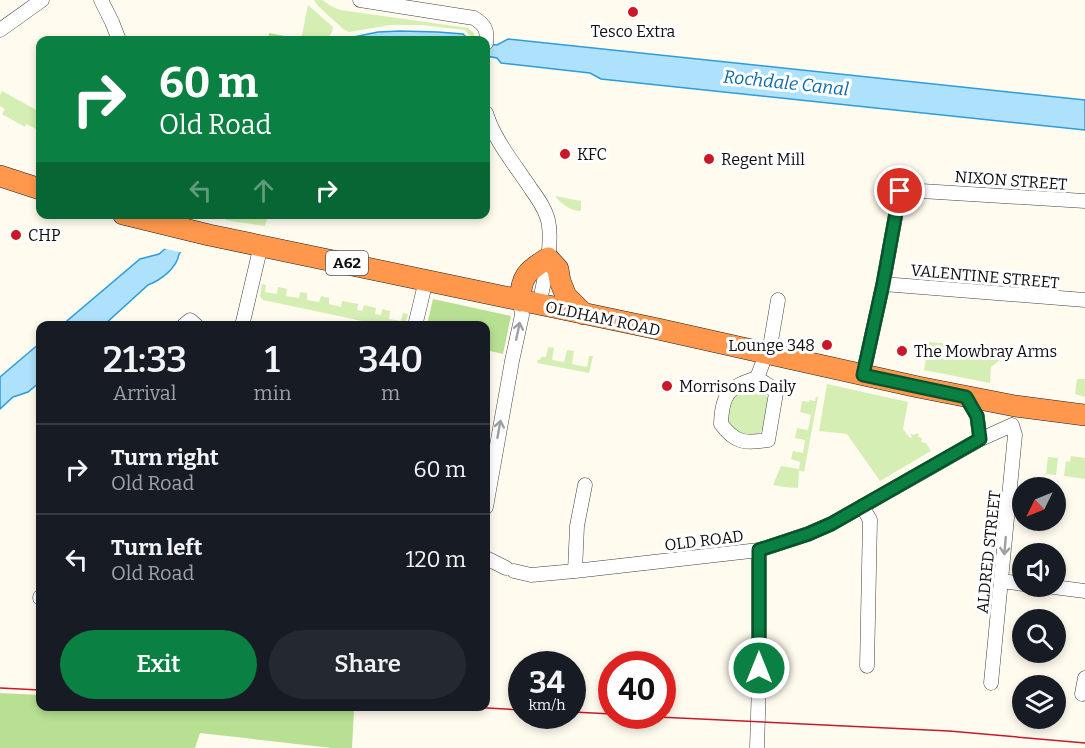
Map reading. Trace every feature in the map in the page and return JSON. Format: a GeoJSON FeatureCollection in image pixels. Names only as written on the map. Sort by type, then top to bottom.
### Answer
{"type":"FeatureCollection","features":[{"type":"Feature","properties":{"kind":"highway"},"geometry":{"type":"LineString","coordinates":[[0,176],[36,188]]}},
{"type":"Feature","properties":{"kind":"highway","name":"OLDHAM ROAD"},"geometry":{"type":"LineString","coordinates":[[143,219],[966,397],[1014,416],[1085,415]]}},
{"type":"Feature","properties":{"kind":"highway"},"geometry":{"type":"LineString","coordinates":[[530,303],[521,283],[534,266],[548,258],[558,269],[566,296],[584,314]]}},
{"type":"Feature","properties":{"kind":"street"},"geometry":{"type":"LineString","coordinates":[[0,30],[42,0]]}},
{"type":"Feature","properties":{"kind":"street"},"geometry":{"type":"LineString","coordinates":[[101,0],[117,36]]}},
{"type":"Feature","properties":{"kind":"street"},"geometry":{"type":"LineString","coordinates":[[360,0],[474,18],[482,23],[487,36]]}},
{"type":"Feature","properties":{"kind":"street"},"geometry":{"type":"LineString","coordinates":[[490,125],[542,206],[549,225],[548,258]]}},
{"type":"Feature","properties":{"kind":"street","name":"NIXON STREET"},"geometry":{"type":"LineString","coordinates":[[883,284],[900,191],[1085,201]]}},
{"type":"Feature","properties":{"kind":"street"},"geometry":{"type":"LineString","coordinates":[[243,321],[261,245]]}},
{"type":"Feature","properties":{"kind":"street"},"geometry":{"type":"LineString","coordinates":[[416,321],[426,280]]}},
{"type":"Feature","properties":{"kind":"street"},"geometry":{"type":"LineString","coordinates":[[863,375],[883,284]]}},
{"type":"Feature","properties":{"kind":"street","name":"VALENTINE STREET"},"geometry":{"type":"LineString","coordinates":[[883,284],[1085,300]]}},
{"type":"Feature","properties":{"kind":"street"},"geometry":{"type":"LineString","coordinates":[[757,378],[771,340],[778,300]]}},
{"type":"Feature","properties":{"kind":"street"},"geometry":{"type":"LineString","coordinates":[[490,485],[522,315],[530,303]]}},
{"type":"Feature","properties":{"kind":"street"},"geometry":{"type":"LineString","coordinates":[[757,378],[776,393],[768,440],[748,442],[735,439],[721,424],[724,401],[730,390],[757,378]]}},
{"type":"Feature","properties":{"kind":"street"},"geometry":{"type":"LineString","coordinates":[[966,397],[977,416],[980,439]]}},
{"type":"Feature","properties":{"kind":"street","name":"OLD ROAD"},"geometry":{"type":"LineString","coordinates":[[490,560],[510,570],[531,575],[575,572],[759,550],[831,524],[980,439],[1014,416]]}},
{"type":"Feature","properties":{"kind":"street","name":"ALDRED STREET"},"geometry":{"type":"LineString","coordinates":[[991,683],[1015,435],[1014,416]]}},
{"type":"Feature","properties":{"kind":"street"},"geometry":{"type":"LineString","coordinates":[[575,572],[577,526],[585,485]]}},
{"type":"Feature","properties":{"kind":"street"},"geometry":{"type":"LineString","coordinates":[[862,506],[870,520],[867,666]]}},
{"type":"Feature","properties":{"kind":"street"},"geometry":{"type":"LineString","coordinates":[[757,748],[759,550]]}},
{"type":"Feature","properties":{"kind":"street"},"geometry":{"type":"LineString","coordinates":[[1002,581],[1012,582]]}},
{"type":"Feature","properties":{"kind":"street"},"geometry":{"type":"LineString","coordinates":[[1066,589],[1085,591]]}},
{"type":"Feature","properties":{"kind":"street"},"geometry":{"type":"LineString","coordinates":[[1082,694],[1085,678]]}},
{"type":"Feature","properties":{"kind":"green space"},"geometry":{"type":"Polygon","coordinates":[[[314,0],[322,0],[340,10],[468,28],[474,36],[470,36],[465,30],[421,25],[391,25],[349,32],[314,0]]]}},
{"type":"Feature","properties":{"kind":"green space"},"geometry":{"type":"Polygon","coordinates":[[[308,5],[333,27],[329,36],[302,36],[308,5]]]}},
{"type":"Feature","properties":{"kind":"green space"},"geometry":{"type":"Polygon","coordinates":[[[269,33],[285,36],[269,36],[269,33]]]}},
{"type":"Feature","properties":{"kind":"green space"},"geometry":{"type":"Polygon","coordinates":[[[2,91],[36,110],[36,129],[26,124],[25,127],[2,114],[5,109],[0,106],[2,91]]]}},
{"type":"Feature","properties":{"kind":"green space"},"geometry":{"type":"Polygon","coordinates":[[[555,196],[581,201],[581,211],[566,206],[555,196]]]}},
{"type":"Feature","properties":{"kind":"green space"},"geometry":{"type":"Polygon","coordinates":[[[226,219],[267,219],[265,226],[226,219]]]}},
{"type":"Feature","properties":{"kind":"green space"},"geometry":{"type":"Polygon","coordinates":[[[262,284],[266,285],[265,292],[277,294],[278,287],[287,289],[286,296],[299,298],[300,292],[307,293],[307,300],[319,302],[321,296],[329,298],[329,304],[341,307],[342,301],[358,304],[357,310],[362,311],[364,305],[376,308],[375,314],[381,315],[382,309],[390,311],[389,319],[401,321],[362,321],[263,300],[260,296],[262,284]]]}},
{"type":"Feature","properties":{"kind":"green space"},"geometry":{"type":"Polygon","coordinates":[[[433,299],[511,316],[503,354],[490,351],[490,321],[428,321],[433,299]]]}},
{"type":"Feature","properties":{"kind":"green space"},"geometry":{"type":"Polygon","coordinates":[[[403,313],[408,314],[406,321],[401,321],[403,313]]]}},
{"type":"Feature","properties":{"kind":"green space"},"geometry":{"type":"Polygon","coordinates":[[[929,342],[998,348],[1000,360],[991,367],[990,383],[924,370],[929,342]]]}},
{"type":"Feature","properties":{"kind":"green space"},"geometry":{"type":"Polygon","coordinates":[[[548,347],[554,348],[552,360],[564,362],[567,350],[574,351],[572,364],[587,367],[589,356],[593,356],[589,373],[537,363],[541,357],[546,357],[548,347]]]}},
{"type":"Feature","properties":{"kind":"green space"},"geometry":{"type":"Polygon","coordinates":[[[1077,379],[1085,379],[1085,397],[1075,394],[1077,379]]]}},
{"type":"Feature","properties":{"kind":"green space"},"geometry":{"type":"Polygon","coordinates":[[[750,384],[759,386],[769,400],[762,430],[753,436],[744,436],[732,430],[729,422],[729,404],[733,396],[750,384]]]}},
{"type":"Feature","properties":{"kind":"green space"},"geometry":{"type":"Polygon","coordinates":[[[827,384],[908,402],[903,429],[910,438],[912,437],[910,434],[919,434],[918,437],[922,438],[921,442],[926,443],[931,451],[880,481],[847,434],[819,431],[827,384]]]}},
{"type":"Feature","properties":{"kind":"green space"},"geometry":{"type":"Polygon","coordinates":[[[818,397],[804,472],[799,470],[798,488],[773,485],[781,466],[799,469],[800,462],[791,459],[793,451],[803,453],[805,440],[795,438],[797,428],[808,430],[811,415],[800,412],[802,401],[815,401],[818,397]]]}},
{"type":"Feature","properties":{"kind":"green space"},"geometry":{"type":"Polygon","coordinates":[[[1071,456],[1085,458],[1085,479],[1064,476],[1066,461],[1070,462],[1071,456]]]}},
{"type":"Feature","properties":{"kind":"green space"},"geometry":{"type":"Polygon","coordinates":[[[1048,457],[1058,458],[1056,475],[1046,474],[1048,457]]]}},
{"type":"Feature","properties":{"kind":"green space"},"geometry":{"type":"Polygon","coordinates":[[[0,693],[36,695],[36,711],[354,711],[352,748],[332,748],[200,733],[195,748],[0,748],[0,693]]]}},
{"type":"Feature","properties":{"kind":"water"},"geometry":{"type":"Polygon","coordinates":[[[378,32],[438,32],[465,36],[358,36],[378,32]]]}},
{"type":"Feature","properties":{"kind":"water","name":"Rochdale Canal"},"geometry":{"type":"Polygon","coordinates":[[[508,39],[1085,100],[1085,130],[601,79],[590,73],[501,63],[497,58],[490,57],[490,44],[497,45],[508,39]]]}},
{"type":"Feature","properties":{"kind":"water"},"geometry":{"type":"Polygon","coordinates":[[[195,219],[213,219],[179,254],[168,273],[148,285],[108,321],[67,321],[140,259],[159,254],[195,219]]]}},
{"type":"Feature","properties":{"kind":"water"},"geometry":{"type":"Polygon","coordinates":[[[36,346],[36,385],[28,392],[13,397],[0,409],[0,377],[36,346]]]}},
{"type":"Feature","properties":{"kind":"pier"},"geometry":{"type":"Polygon","coordinates":[[[190,219],[217,219],[184,253],[162,248],[190,219]]]}},
{"type":"Feature","properties":{"kind":"tram line"},"geometry":{"type":"LineString","coordinates":[[0,688],[36,690]]}},
{"type":"Feature","properties":{"kind":"tram line"},"geometry":{"type":"LineString","coordinates":[[490,708],[508,709]]}},
{"type":"Feature","properties":{"kind":"tram line"},"geometry":{"type":"LineString","coordinates":[[586,713],[598,713]]}},
{"type":"Feature","properties":{"kind":"tram line"},"geometry":{"type":"LineString","coordinates":[[676,718],[949,731],[1085,743]]}},
{"type":"Feature","properties":{"kind":"place","name":"Tesco Extra"},"geometry":{"type":"Point","coordinates":[633,12]}},
{"type":"Feature","properties":{"kind":"place","name":"KFC"},"geometry":{"type":"Point","coordinates":[565,154]}},
{"type":"Feature","properties":{"kind":"place","name":"Regent Mill"},"geometry":{"type":"Point","coordinates":[709,159]}},
{"type":"Feature","properties":{"kind":"place","name":"CHP"},"geometry":{"type":"Point","coordinates":[16,235]}},
{"type":"Feature","properties":{"kind":"place","name":"Lounge 348"},"geometry":{"type":"Point","coordinates":[827,345]}},
{"type":"Feature","properties":{"kind":"place","name":"The Mowbray Arms"},"geometry":{"type":"Point","coordinates":[902,351]}},
{"type":"Feature","properties":{"kind":"place","name":"Morrisons Daily"},"geometry":{"type":"Point","coordinates":[667,386]}},
{"type":"Feature","properties":{"kind":"route"},"geometry":{"type":"LineString","coordinates":[[759,668],[759,550],[831,524],[980,439],[977,416],[966,397],[863,375],[900,191]]}}]}
